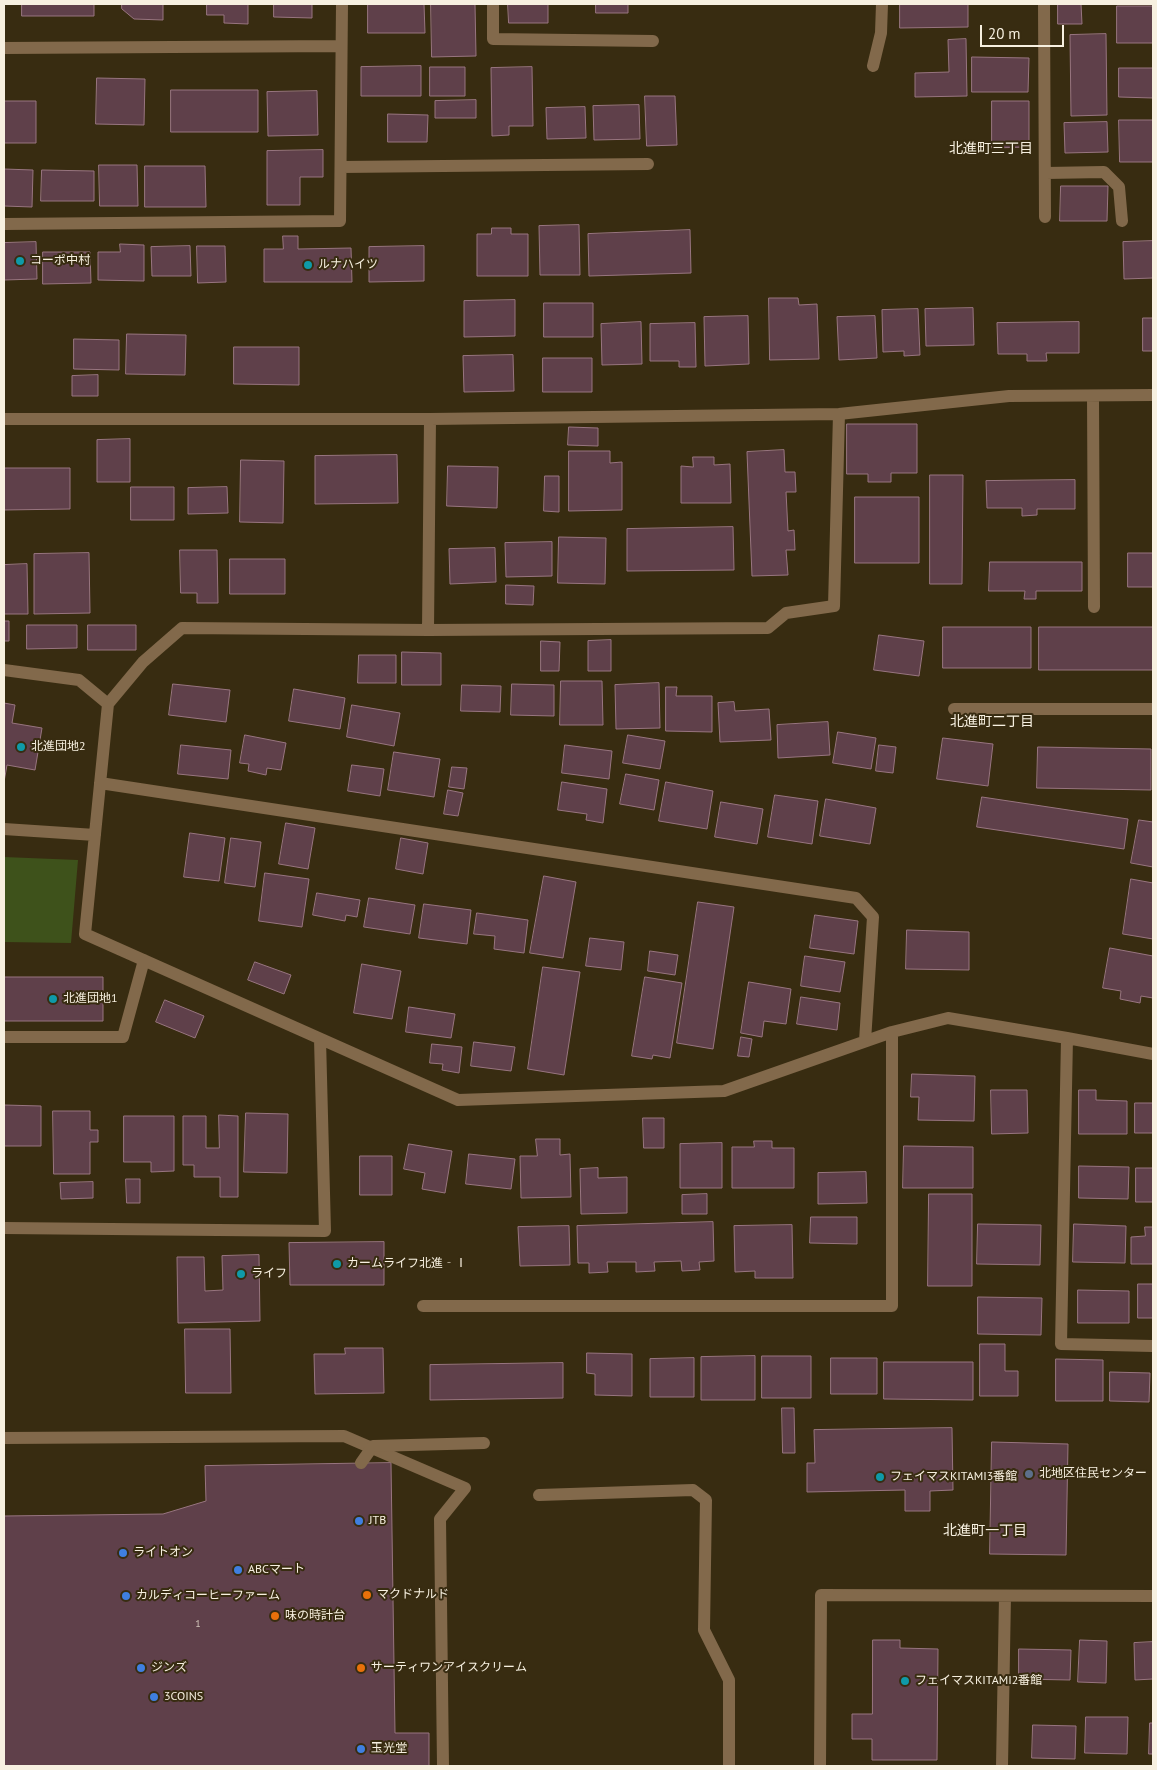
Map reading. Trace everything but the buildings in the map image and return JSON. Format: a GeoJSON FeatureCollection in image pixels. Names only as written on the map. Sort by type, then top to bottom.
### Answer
{"type":"FeatureCollection","features":[{"type":"Feature","properties":{"kind":"street"},"geometry":{"type":"LineString","coordinates":[[4,224],[340,221],[342,4]]}},
{"type":"Feature","properties":{"kind":"street"},"geometry":{"type":"LineString","coordinates":[[493,4],[493,40],[653,41]]}},
{"type":"Feature","properties":{"kind":"street"},"geometry":{"type":"LineString","coordinates":[[872,66],[881,33],[882,4]]}},
{"type":"Feature","properties":{"kind":"street"},"geometry":{"type":"LineString","coordinates":[[1044,4],[1045,217]]}},
{"type":"Feature","properties":{"kind":"street"},"geometry":{"type":"LineString","coordinates":[[4,48],[341,46]]}},
{"type":"Feature","properties":{"kind":"street"},"geometry":{"type":"LineString","coordinates":[[341,167],[648,164]]}},
{"type":"Feature","properties":{"kind":"street"},"geometry":{"type":"LineString","coordinates":[[1046,173],[1104,172],[1119,187],[1122,222]]}},
{"type":"Feature","properties":{"kind":"street"},"geometry":{"type":"LineString","coordinates":[[4,419],[430,419],[839,414],[1010,396],[1153,395]]}},
{"type":"Feature","properties":{"kind":"street"},"geometry":{"type":"LineString","coordinates":[[1093,396],[1094,606]]}},
{"type":"Feature","properties":{"kind":"street"},"geometry":{"type":"LineString","coordinates":[[839,414],[834,606],[786,612],[768,628],[428,630],[182,628],[143,662],[108,704],[85,934],[458,1100],[724,1091],[892,1032],[948,1018],[1153,1054]]}},
{"type":"Feature","properties":{"kind":"street"},"geometry":{"type":"LineString","coordinates":[[428,630],[430,419]]}},
{"type":"Feature","properties":{"kind":"street"},"geometry":{"type":"LineString","coordinates":[[4,670],[79,680],[108,704]]}},
{"type":"Feature","properties":{"kind":"street"},"geometry":{"type":"LineString","coordinates":[[954,710],[1153,709]]}},
{"type":"Feature","properties":{"kind":"street"},"geometry":{"type":"LineString","coordinates":[[100,783],[856,898],[873,917],[865,1041]]}},
{"type":"Feature","properties":{"kind":"street"},"geometry":{"type":"LineString","coordinates":[[4,829],[95,835]]}},
{"type":"Feature","properties":{"kind":"street"},"geometry":{"type":"LineString","coordinates":[[4,1037],[123,1037],[144,960]]}},
{"type":"Feature","properties":{"kind":"street"},"geometry":{"type":"LineString","coordinates":[[423,1306],[892,1306],[892,1032]]}},
{"type":"Feature","properties":{"kind":"street"},"geometry":{"type":"LineString","coordinates":[[1067,1038],[1062,1344],[1153,1346]]}},
{"type":"Feature","properties":{"kind":"street"},"geometry":{"type":"LineString","coordinates":[[4,1228],[325,1231],[320,1039]]}},
{"type":"Feature","properties":{"kind":"street"},"geometry":{"type":"LineString","coordinates":[[4,1438],[344,1436],[465,1488],[440,1518],[443,1766]]}},
{"type":"Feature","properties":{"kind":"street"},"geometry":{"type":"LineString","coordinates":[[361,1463],[373,1446],[484,1443]]}},
{"type":"Feature","properties":{"kind":"street"},"geometry":{"type":"LineString","coordinates":[[539,1495],[693,1490],[706,1500],[704,1630],[729,1680],[729,1766]]}},
{"type":"Feature","properties":{"kind":"street"},"geometry":{"type":"LineString","coordinates":[[820,1766],[820,1595],[1153,1596]]}},
{"type":"Feature","properties":{"kind":"street"},"geometry":{"type":"LineString","coordinates":[[1002,1766],[1005,1596]]}},
{"type":"Feature","properties":{"kind":"green space"},"geometry":{"type":"Polygon","coordinates":[[[4,857],[78,860],[71,943],[4,942],[4,857]]]}},
{"type":"Feature","properties":{"kind":"place","name":"コーポ中村"},"geometry":{"type":"Point","coordinates":[20,261]}},
{"type":"Feature","properties":{"kind":"place","name":"ルナハイツ"},"geometry":{"type":"Point","coordinates":[308,265]}},
{"type":"Feature","properties":{"kind":"place","name":"北進団地2"},"geometry":{"type":"Point","coordinates":[21,747]}},
{"type":"Feature","properties":{"kind":"place","name":"北進団地1"},"geometry":{"type":"Point","coordinates":[53,999]}},
{"type":"Feature","properties":{"kind":"place","name":"カームライフ北進‐Ⅰ"},"geometry":{"type":"Point","coordinates":[337,1264]}},
{"type":"Feature","properties":{"kind":"place","name":"ライフ"},"geometry":{"type":"Point","coordinates":[241,1274]}},
{"type":"Feature","properties":{"kind":"place","name":"北地区住民センター"},"geometry":{"type":"Point","coordinates":[1029,1474]}},
{"type":"Feature","properties":{"kind":"place","name":"フェイマスKITAMI3番館"},"geometry":{"type":"Point","coordinates":[880,1477]}},
{"type":"Feature","properties":{"kind":"place","name":"JTB"},"geometry":{"type":"Point","coordinates":[359,1521]}},
{"type":"Feature","properties":{"kind":"place","name":"ライトオン"},"geometry":{"type":"Point","coordinates":[123,1553]}},
{"type":"Feature","properties":{"kind":"place","name":"ABCマート"},"geometry":{"type":"Point","coordinates":[238,1570]}},
{"type":"Feature","properties":{"kind":"place","name":"マクドナルド"},"geometry":{"type":"Point","coordinates":[367,1595]}},
{"type":"Feature","properties":{"kind":"place","name":"カルディコーヒーファーム"},"geometry":{"type":"Point","coordinates":[126,1596]}},
{"type":"Feature","properties":{"kind":"place","name":"味の時計台"},"geometry":{"type":"Point","coordinates":[275,1616]}},
{"type":"Feature","properties":{"kind":"place","name":"ジンズ"},"geometry":{"type":"Point","coordinates":[141,1668]}},
{"type":"Feature","properties":{"kind":"place","name":"サーティワンアイスクリーム"},"geometry":{"type":"Point","coordinates":[361,1668]}},
{"type":"Feature","properties":{"kind":"place","name":"フェイマスKITAMI2番館"},"geometry":{"type":"Point","coordinates":[905,1681]}},
{"type":"Feature","properties":{"kind":"place","name":"3COINS"},"geometry":{"type":"Point","coordinates":[154,1697]}},
{"type":"Feature","properties":{"kind":"place","name":"玉光堂"},"geometry":{"type":"Point","coordinates":[361,1749]}},
{"type":"Feature","properties":{"kind":"district","name":"北進町三丁目"},"geometry":{"type":"Point","coordinates":[991,149]}},
{"type":"Feature","properties":{"kind":"district","name":"北進町二丁目"},"geometry":{"type":"Point","coordinates":[992,722]}},
{"type":"Feature","properties":{"kind":"district","name":"北進町一丁目"},"geometry":{"type":"Point","coordinates":[985,1531]}}]}
